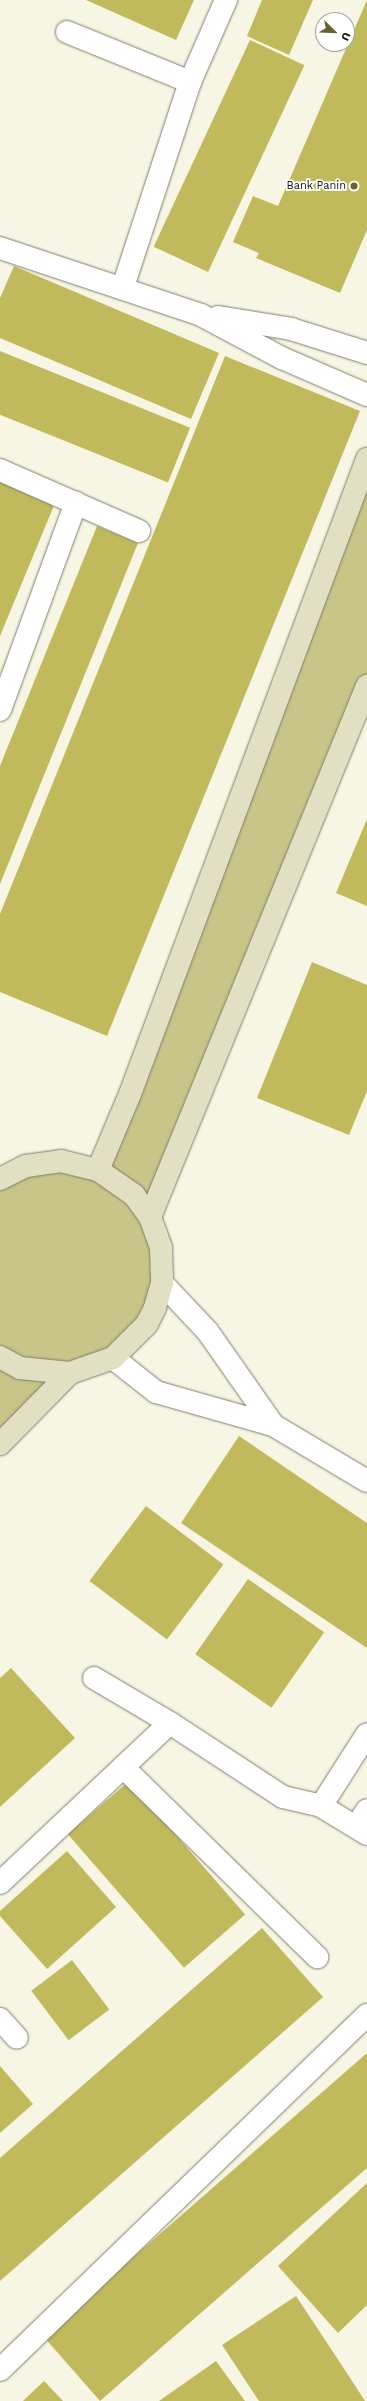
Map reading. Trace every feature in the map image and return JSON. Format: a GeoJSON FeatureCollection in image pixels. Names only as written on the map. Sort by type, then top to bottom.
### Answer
{"type":"FeatureCollection","features":[{"type":"Feature","properties":{"kind":"street"},"geometry":{"type":"LineString","coordinates":[[123,287],[190,82],[226,0]]}},
{"type":"Feature","properties":{"kind":"street"},"geometry":{"type":"LineString","coordinates":[[67,32],[190,82]]}},
{"type":"Feature","properties":{"kind":"street"},"geometry":{"type":"LineString","coordinates":[[0,248],[123,287],[201,315],[282,358],[367,395]]}},
{"type":"Feature","properties":{"kind":"street"},"geometry":{"type":"LineString","coordinates":[[201,315],[291,328],[367,353]]}},
{"type":"Feature","properties":{"kind":"street"},"geometry":{"type":"LineString","coordinates":[[98,1170],[130,1094],[367,459]]}},
{"type":"Feature","properties":{"kind":"street"},"geometry":{"type":"LineString","coordinates":[[0,470],[76,502],[139,531]]}},
{"type":"Feature","properties":{"kind":"street"},"geometry":{"type":"LineString","coordinates":[[0,710],[76,502]]}},
{"type":"Feature","properties":{"kind":"street"},"geometry":{"type":"LineString","coordinates":[[150,1217],[367,686]]}},
{"type":"Feature","properties":{"kind":"street"},"geometry":{"type":"LineString","coordinates":[[0,1179],[26,1166],[61,1161],[98,1170],[134,1195],[150,1217],[161,1248],[162,1283],[155,1308],[147,1324],[113,1358],[70,1373],[20,1368],[0,1357]]}},
{"type":"Feature","properties":{"kind":"street"},"geometry":{"type":"LineString","coordinates":[[162,1283],[208,1332],[273,1426]]}},
{"type":"Feature","properties":{"kind":"street"},"geometry":{"type":"LineString","coordinates":[[113,1358],[156,1392],[273,1426],[367,1481]]}},
{"type":"Feature","properties":{"kind":"street"},"geometry":{"type":"LineString","coordinates":[[0,1444],[70,1373]]}},
{"type":"Feature","properties":{"kind":"street"},"geometry":{"type":"LineString","coordinates":[[94,1678],[170,1723],[283,1797],[321,1806],[363,1824]]}},
{"type":"Feature","properties":{"kind":"street"},"geometry":{"type":"LineString","coordinates":[[0,1883],[170,1723]]}},
{"type":"Feature","properties":{"kind":"street"},"geometry":{"type":"LineString","coordinates":[[321,1806],[367,1734]]}},
{"type":"Feature","properties":{"kind":"street"},"geometry":{"type":"LineString","coordinates":[[123,1767],[317,1957]]}},
{"type":"Feature","properties":{"kind":"street"},"geometry":{"type":"LineString","coordinates":[[0,2370],[367,2015]]}},
{"type":"Feature","properties":{"kind":"street"},"geometry":{"type":"LineString","coordinates":[[0,2019],[17,2038]]}},
{"type":"Feature","properties":{"kind":"shaded area"},"geometry":{"type":"Polygon","coordinates":[[[367,459],[367,686],[150,1217],[161,1248],[147,1324],[70,1373],[0,1444],[0,1179],[26,1166],[98,1170],[367,459]]]}},
{"type":"Feature","properties":{"kind":"building"},"geometry":{"type":"Polygon","coordinates":[[[86,0],[194,0],[176,40],[86,0]]]}},
{"type":"Feature","properties":{"kind":"building"},"geometry":{"type":"Polygon","coordinates":[[[262,0],[313,0],[289,55],[247,36],[262,0]]]}},
{"type":"Feature","properties":{"kind":"building"},"geometry":{"type":"Polygon","coordinates":[[[367,0],[367,230],[340,293],[256,258],[259,253],[233,242],[253,196],[278,206],[345,52],[355,52],[355,28],[367,0]]]}},
{"type":"Feature","properties":{"kind":"building"},"geometry":{"type":"Polygon","coordinates":[[[250,40],[304,65],[208,272],[154,247],[250,40]]]}},
{"type":"Feature","properties":{"kind":"building"},"geometry":{"type":"Polygon","coordinates":[[[14,266],[219,353],[191,419],[0,338],[0,298],[14,266]]]}},
{"type":"Feature","properties":{"kind":"building"},"geometry":{"type":"Polygon","coordinates":[[[0,351],[190,428],[168,482],[0,415],[0,351]]]}},
{"type":"Feature","properties":{"kind":"building"},"geometry":{"type":"Polygon","coordinates":[[[225,356],[360,411],[107,1036],[0,992],[0,914],[225,356]]]}},
{"type":"Feature","properties":{"kind":"building"},"geometry":{"type":"Polygon","coordinates":[[[0,481],[55,503],[0,636],[0,481]]]}},
{"type":"Feature","properties":{"kind":"building"},"geometry":{"type":"Polygon","coordinates":[[[97,526],[138,543],[0,884],[0,766],[97,526]]]}},
{"type":"Feature","properties":{"kind":"building"},"geometry":{"type":"Polygon","coordinates":[[[367,819],[367,906],[336,893],[367,819]]]}},
{"type":"Feature","properties":{"kind":"building"},"geometry":{"type":"Polygon","coordinates":[[[312,962],[367,985],[367,1091],[349,1135],[257,1098],[312,962]]]}},
{"type":"Feature","properties":{"kind":"building"},"geometry":{"type":"Polygon","coordinates":[[[239,1436],[367,1523],[367,1648],[181,1523],[239,1436]]]}},
{"type":"Feature","properties":{"kind":"building"},"geometry":{"type":"Polygon","coordinates":[[[146,1506],[223,1564],[167,1639],[89,1581],[146,1506]]]}},
{"type":"Feature","properties":{"kind":"building"},"geometry":{"type":"Polygon","coordinates":[[[248,1579],[324,1632],[271,1708],[195,1654],[248,1579]]]}},
{"type":"Feature","properties":{"kind":"building"},"geometry":{"type":"Polygon","coordinates":[[[11,1668],[75,1738],[0,1807],[0,1678],[11,1668]]]}},
{"type":"Feature","properties":{"kind":"building"},"geometry":{"type":"Polygon","coordinates":[[[129,1781],[245,1915],[184,1968],[68,1834],[129,1781]]]}},
{"type":"Feature","properties":{"kind":"building"},"geometry":{"type":"Polygon","coordinates":[[[67,1851],[116,1907],[47,1969],[0,1916],[0,1911],[67,1851]]]}},
{"type":"Feature","properties":{"kind":"building"},"geometry":{"type":"Polygon","coordinates":[[[262,1928],[323,1997],[0,2281],[0,2158],[262,1928]]]}},
{"type":"Feature","properties":{"kind":"building"},"geometry":{"type":"Polygon","coordinates":[[[72,1960],[109,2010],[69,2040],[31,1991],[72,1960]]]}},
{"type":"Feature","properties":{"kind":"building"},"geometry":{"type":"Polygon","coordinates":[[[367,2053],[367,2168],[100,2401],[43,2336],[367,2053]]]}},
{"type":"Feature","properties":{"kind":"building"},"geometry":{"type":"Polygon","coordinates":[[[0,2066],[33,2104],[0,2133],[0,2066]]]}},
{"type":"Feature","properties":{"kind":"building"},"geometry":{"type":"Polygon","coordinates":[[[367,2183],[367,2305],[338,2333],[278,2266],[367,2183]]]}},
{"type":"Feature","properties":{"kind":"building"},"geometry":{"type":"Polygon","coordinates":[[[296,2296],[365,2401],[259,2401],[222,2345],[296,2296]]]}},
{"type":"Feature","properties":{"kind":"building"},"geometry":{"type":"Polygon","coordinates":[[[216,2361],[245,2401],[159,2401],[216,2361]]]}},
{"type":"Feature","properties":{"kind":"building"},"geometry":{"type":"Polygon","coordinates":[[[44,2381],[63,2401],[23,2401],[44,2381]]]}},
{"type":"Feature","properties":{"kind":"place","name":"Bank Panin"},"geometry":{"type":"Point","coordinates":[354,186]}}]}
